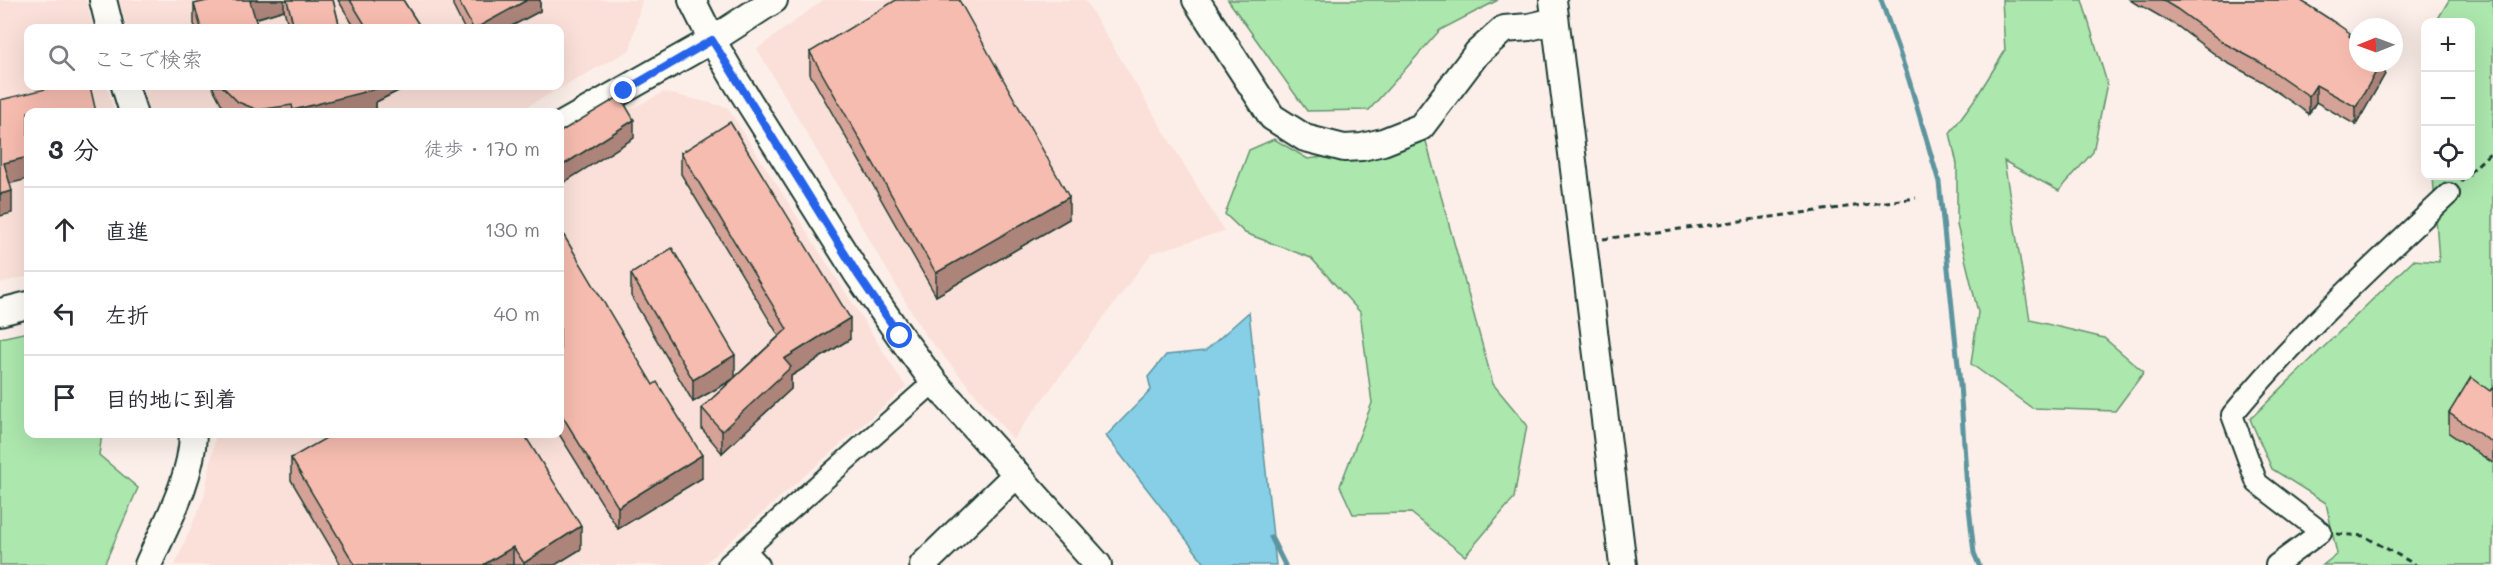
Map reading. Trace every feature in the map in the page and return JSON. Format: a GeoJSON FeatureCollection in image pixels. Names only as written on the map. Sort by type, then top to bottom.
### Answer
{"type":"FeatureCollection","features":[{"type":"Feature","properties":{"kind":"street"},"geometry":{"type":"LineString","coordinates":[[103,0],[109,24]]}},
{"type":"Feature","properties":{"kind":"street"},"geometry":{"type":"LineString","coordinates":[[692,0],[712,40],[858,275],[934,382],[1098,565]]}},
{"type":"Feature","properties":{"kind":"street"},"geometry":{"type":"LineString","coordinates":[[564,124],[712,40],[774,0]]}},
{"type":"Feature","properties":{"kind":"street"},"geometry":{"type":"LineString","coordinates":[[1196,0],[1272,117],[1305,138],[1344,147],[1362,147],[1383,142],[1421,126],[1477,53],[1504,29],[1529,27],[1554,10],[1623,565]]}},
{"type":"Feature","properties":{"kind":"street"},"geometry":{"type":"LineString","coordinates":[[126,90],[132,108]]}},
{"type":"Feature","properties":{"kind":"street"},"geometry":{"type":"LineString","coordinates":[[2276,565],[2321,532],[2257,483],[2232,415],[2270,368],[2343,294],[2449,194]]}},
{"type":"Feature","properties":{"kind":"street"},"geometry":{"type":"LineString","coordinates":[[0,312],[24,306]]}},
{"type":"Feature","properties":{"kind":"street"},"geometry":{"type":"LineString","coordinates":[[728,565],[934,382]]}},
{"type":"Feature","properties":{"kind":"street"},"geometry":{"type":"LineString","coordinates":[[147,565],[178,498],[193,447],[193,438]]}},
{"type":"Feature","properties":{"kind":"street"},"geometry":{"type":"LineString","coordinates":[[923,565],[1017,474]]}},
{"type":"Feature","properties":{"kind":"street"},"geometry":{"type":"LineString","coordinates":[[745,550],[759,565]]}},
{"type":"Feature","properties":{"kind":"path"},"geometry":{"type":"LineString","coordinates":[[2475,167],[2493,150]]}},
{"type":"Feature","properties":{"kind":"path"},"geometry":{"type":"LineString","coordinates":[[1584,241],[1916,198]]}},
{"type":"Feature","properties":{"kind":"path"},"geometry":{"type":"LineString","coordinates":[[2321,532],[2364,536],[2416,565]]}},
{"type":"Feature","properties":{"kind":"shaded area"},"geometry":{"type":"Polygon","coordinates":[[[0,0],[86,0],[92,24],[24,24],[24,90],[108,90],[113,108],[24,108],[24,277],[0,283],[0,0]]]}},
{"type":"Feature","properties":{"kind":"shaded area"},"geometry":{"type":"Polygon","coordinates":[[[119,0],[642,0],[630,50],[564,86],[564,24],[126,24],[119,0]]]}},
{"type":"Feature","properties":{"kind":"shaded area"},"geometry":{"type":"Polygon","coordinates":[[[823,0],[1085,0],[1224,231],[1152,253],[1013,439],[924,333],[757,49],[823,0]]]}},
{"type":"Feature","properties":{"kind":"shaded area"},"geometry":{"type":"Polygon","coordinates":[[[143,90],[557,90],[524,108],[148,108],[143,90]]]}},
{"type":"Feature","properties":{"kind":"shaded area"},"geometry":{"type":"Polygon","coordinates":[[[664,92],[727,107],[906,387],[703,565],[175,565],[204,497],[215,438],[564,438],[564,144],[664,92]]]}},
{"type":"Feature","properties":{"kind":"green space"},"geometry":{"type":"Polygon","coordinates":[[[1228,0],[1498,0],[1440,30],[1369,110],[1307,111],[1228,0]]]}},
{"type":"Feature","properties":{"kind":"green space"},"geometry":{"type":"Polygon","coordinates":[[[2002,0],[2082,0],[2107,83],[2093,152],[2059,191],[2004,161],[2030,320],[2104,338],[2144,372],[2115,411],[2032,408],[1971,364],[1978,312],[1957,225],[1957,164],[1950,133],[1977,96],[2005,51],[2002,0]]]}},
{"type":"Feature","properties":{"kind":"green space"},"geometry":{"type":"Polygon","coordinates":[[[2449,0],[2493,0],[2493,565],[2323,565],[2337,554],[2326,503],[2272,469],[2250,419],[2413,260],[2439,262],[2433,180],[2475,180],[2475,18],[2438,18],[2449,0]]]}},
{"type":"Feature","properties":{"kind":"green space"},"geometry":{"type":"Polygon","coordinates":[[[1424,134],[1493,384],[1527,425],[1514,498],[1465,556],[1411,513],[1353,514],[1340,486],[1372,403],[1360,312],[1311,258],[1245,233],[1225,214],[1249,150],[1274,139],[1308,159],[1377,150],[1424,134]]]}},
{"type":"Feature","properties":{"kind":"green space"},"geometry":{"type":"Polygon","coordinates":[[[24,333],[24,438],[101,438],[99,455],[138,488],[104,565],[0,565],[0,338],[24,333]]]}},
{"type":"Feature","properties":{"kind":"water"},"geometry":{"type":"Polygon","coordinates":[[[1249,312],[1276,565],[1206,565],[1106,436],[1151,390],[1148,377],[1166,355],[1205,351],[1249,312]]]}},
{"type":"Feature","properties":{"kind":"building"},"geometry":{"type":"Polygon","coordinates":[[[211,0],[252,0],[250,1],[257,24],[200,24],[194,4],[211,0]]]}},
{"type":"Feature","properties":{"kind":"building"},"geometry":{"type":"Polygon","coordinates":[[[287,0],[333,0],[339,24],[293,24],[287,0]]]}},
{"type":"Feature","properties":{"kind":"building"},"geometry":{"type":"Polygon","coordinates":[[[350,0],[403,0],[418,24],[365,24],[350,0]]]}},
{"type":"Feature","properties":{"kind":"building"},"geometry":{"type":"Polygon","coordinates":[[[458,0],[527,0],[483,24],[471,24],[458,0]]]}},
{"type":"Feature","properties":{"kind":"building"},"geometry":{"type":"Polygon","coordinates":[[[896,0],[959,0],[1069,197],[936,273],[810,52],[896,0]]]}},
{"type":"Feature","properties":{"kind":"building"},"geometry":{"type":"Polygon","coordinates":[[[2162,0],[2300,0],[2349,32],[2349,72],[2376,72],[2356,107],[2316,85],[2309,96],[2261,63],[2224,43],[2162,0]]]}},
{"type":"Feature","properties":{"kind":"building"},"geometry":{"type":"Polygon","coordinates":[[[42,90],[91,90],[95,108],[24,108],[24,158],[4,163],[12,191],[0,194],[0,100],[42,90]]]}},
{"type":"Feature","properties":{"kind":"building"},"geometry":{"type":"Polygon","coordinates":[[[226,90],[372,90],[301,108],[293,108],[292,105],[253,108],[238,102],[226,90]]]}},
{"type":"Feature","properties":{"kind":"building"},"geometry":{"type":"Polygon","coordinates":[[[620,96],[634,120],[564,164],[564,130],[620,96]]]}},
{"type":"Feature","properties":{"kind":"building"},"geometry":{"type":"Polygon","coordinates":[[[730,122],[850,318],[784,359],[791,367],[722,431],[702,408],[787,329],[681,153],[730,122]]]}},
{"type":"Feature","properties":{"kind":"building"},"geometry":{"type":"Polygon","coordinates":[[[564,236],[653,385],[657,382],[702,455],[618,507],[564,419],[564,236]]]}},
{"type":"Feature","properties":{"kind":"building"},"geometry":{"type":"Polygon","coordinates":[[[672,248],[735,355],[693,380],[631,274],[672,248]]]}},
{"type":"Feature","properties":{"kind":"building"},"geometry":{"type":"Polygon","coordinates":[[[2471,377],[2490,391],[2493,387],[2493,443],[2449,413],[2471,377]]]}},
{"type":"Feature","properties":{"kind":"building"},"geometry":{"type":"Polygon","coordinates":[[[326,438],[526,438],[581,526],[524,563],[513,547],[483,565],[355,565],[291,458],[326,438]]]}},
{"type":"Feature","properties":{"kind":"waterway"},"geometry":{"type":"LineString","coordinates":[[1881,0],[1909,80],[1939,182],[1960,384],[1967,489],[1974,553],[1979,565]]}},
{"type":"Feature","properties":{"kind":"waterway"},"geometry":{"type":"LineString","coordinates":[[1271,537],[1285,565]]}},
{"type":"Feature","properties":{"kind":"route"},"geometry":{"type":"LineString","coordinates":[[624,91],[712,40],[858,275],[900,336]]}}]}
